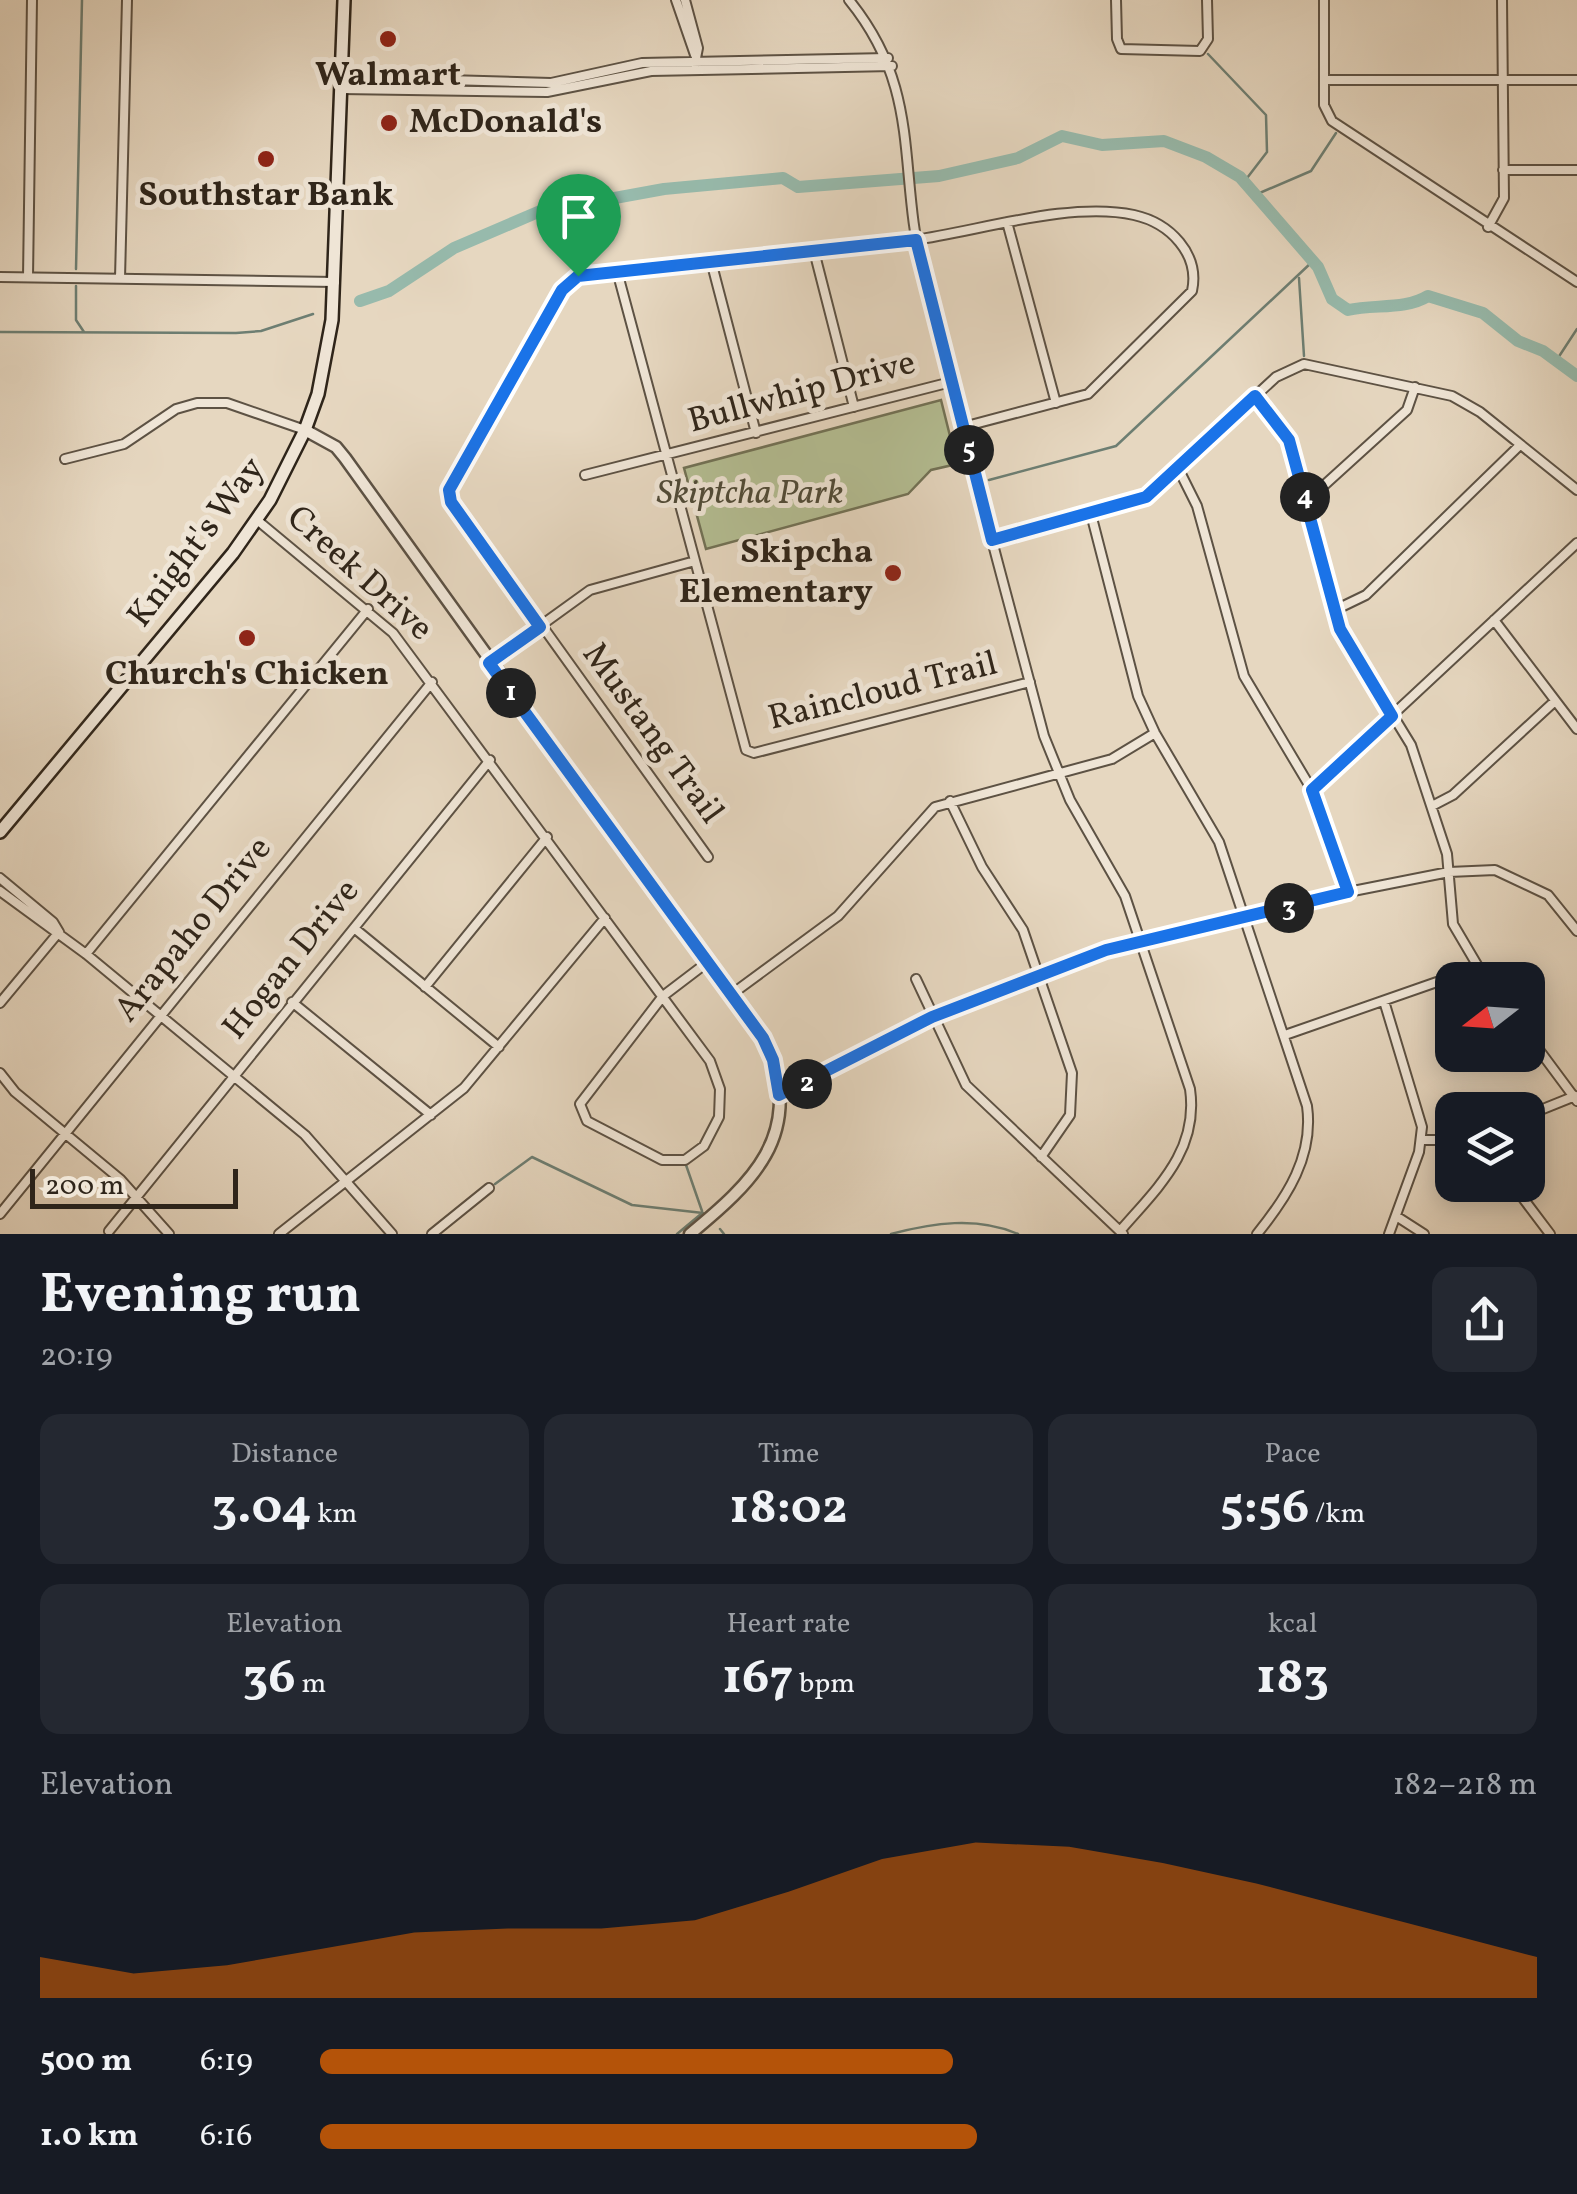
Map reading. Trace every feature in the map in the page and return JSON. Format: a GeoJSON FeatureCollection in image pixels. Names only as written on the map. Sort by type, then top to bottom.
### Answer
{"type":"FeatureCollection","features":[{"type":"Feature","properties":{"kind":"main road","name":"Knight's Way"},"geometry":{"type":"LineString","coordinates":[[0,832],[257,520],[306,430],[324,370],[335,282],[344,0]]}},
{"type":"Feature","properties":{"kind":"street"},"geometry":{"type":"LineString","coordinates":[[28,277],[32,0]]}},
{"type":"Feature","properties":{"kind":"street"},"geometry":{"type":"LineString","coordinates":[[120,278],[127,0]]}},
{"type":"Feature","properties":{"kind":"street"},"geometry":{"type":"LineString","coordinates":[[676,0],[695,62]]}},
{"type":"Feature","properties":{"kind":"street"},"geometry":{"type":"LineString","coordinates":[[685,0],[698,48],[695,62]]}},
{"type":"Feature","properties":{"kind":"street"},"geometry":{"type":"LineString","coordinates":[[849,0],[890,62],[916,240],[992,540],[1057,773],[1118,879],[1190,1089],[1192,1115],[1175,1166],[1122,1233],[966,1085],[916,979]]}},
{"type":"Feature","properties":{"kind":"street"},"geometry":{"type":"LineString","coordinates":[[1116,0],[1117,39],[1122,49],[1182,51],[1206,47],[1208,0]]}},
{"type":"Feature","properties":{"kind":"street"},"geometry":{"type":"LineString","coordinates":[[1324,0],[1324,105],[1332,121],[1577,282]]}},
{"type":"Feature","properties":{"kind":"street"},"geometry":{"type":"LineString","coordinates":[[1488,227],[1504,198],[1502,0]]}},
{"type":"Feature","properties":{"kind":"street"},"geometry":{"type":"LineString","coordinates":[[341,83],[404,78],[558,92],[695,62],[890,62]]}},
{"type":"Feature","properties":{"kind":"street"},"geometry":{"type":"LineString","coordinates":[[404,78],[404,90]]}},
{"type":"Feature","properties":{"kind":"street"},"geometry":{"type":"LineString","coordinates":[[1324,80],[1577,80]]}},
{"type":"Feature","properties":{"kind":"street"},"geometry":{"type":"LineString","coordinates":[[341,83],[404,90],[455,85]]}},
{"type":"Feature","properties":{"kind":"street"},"geometry":{"type":"LineString","coordinates":[[1503,170],[1577,170]]}},
{"type":"Feature","properties":{"kind":"street","name":"Mustang Trail"},"geometry":{"type":"LineString","coordinates":[[708,857],[451,502],[449,490],[562,290],[578,276],[916,240],[1007,222],[1120,213],[1138,216],[1174,236],[1193,266],[1192,292],[1088,394],[962,426]]}},
{"type":"Feature","properties":{"kind":"street"},"geometry":{"type":"LineString","coordinates":[[1007,222],[1056,403]]}},
{"type":"Feature","properties":{"kind":"street"},"geometry":{"type":"LineString","coordinates":[[814,251],[854,408]]}},
{"type":"Feature","properties":{"kind":"street"},"geometry":{"type":"LineString","coordinates":[[711,261],[756,433]]}},
{"type":"Feature","properties":{"kind":"street"},"geometry":{"type":"LineString","coordinates":[[489,663],[599,586],[695,560],[618,271]]}},
{"type":"Feature","properties":{"kind":"street"},"geometry":{"type":"LineString","coordinates":[[0,277],[335,282]]}},
{"type":"Feature","properties":{"kind":"street"},"geometry":{"type":"LineString","coordinates":[[992,540],[1146,497],[1284,371],[1304,364],[1452,396],[1480,412],[1577,490]]}},
{"type":"Feature","properties":{"kind":"street","name":"Bullwhip Drive"},"geometry":{"type":"LineString","coordinates":[[585,474],[667,457],[951,382]]}},
{"type":"Feature","properties":{"kind":"street"},"geometry":{"type":"LineString","coordinates":[[1305,494],[1320,489],[1407,410],[1416,387]]}},
{"type":"Feature","properties":{"kind":"street"},"geometry":{"type":"LineString","coordinates":[[1255,396],[1289,440],[1346,640],[1411,745],[1449,872],[1453,924],[1474,962]]}},
{"type":"Feature","properties":{"kind":"street"},"geometry":{"type":"LineString","coordinates":[[65,459],[124,444],[176,410],[197,403],[228,403],[306,430],[345,458],[768,1048],[779,1095],[776,1131],[755,1177],[690,1234]]}},
{"type":"Feature","properties":{"kind":"street"},"geometry":{"type":"LineString","coordinates":[[1335,610],[1366,595],[1520,445]]}},
{"type":"Feature","properties":{"kind":"street"},"geometry":{"type":"LineString","coordinates":[[1178,468],[1197,506],[1244,676],[1312,790],[1348,892]]}},
{"type":"Feature","properties":{"kind":"street"},"geometry":{"type":"LineString","coordinates":[[1091,514],[1138,696],[1155,733],[1219,842],[1307,1106],[1308,1136],[1290,1189],[1256,1234]]}},
{"type":"Feature","properties":{"kind":"street","name":"Creek Drive"},"geometry":{"type":"LineString","coordinates":[[257,520],[393,632],[547,837],[605,918],[663,996],[710,1061],[720,1089],[719,1117],[704,1146],[686,1160],[662,1160],[602,1130],[580,1112],[583,1094],[663,996]]}},
{"type":"Feature","properties":{"kind":"street"},"geometry":{"type":"LineString","coordinates":[[1312,790],[1577,543]]}},
{"type":"Feature","properties":{"kind":"street","name":"Raincloud Trail"},"geometry":{"type":"LineString","coordinates":[[695,560],[749,752],[1030,682]]}},
{"type":"Feature","properties":{"kind":"street"},"geometry":{"type":"LineString","coordinates":[[86,954],[368,609]]}},
{"type":"Feature","properties":{"kind":"street"},"geometry":{"type":"LineString","coordinates":[[1494,620],[1577,729]]}},
{"type":"Feature","properties":{"kind":"street","name":"Arapaho Drive"},"geometry":{"type":"LineString","coordinates":[[0,1214],[432,682]]}},
{"type":"Feature","properties":{"kind":"street"},"geometry":{"type":"LineString","coordinates":[[1432,806],[1453,795],[1556,700]]}},
{"type":"Feature","properties":{"kind":"street"},"geometry":{"type":"LineString","coordinates":[[732,994],[838,916],[926,814],[950,801],[1112,759],[1155,733]]}},
{"type":"Feature","properties":{"kind":"street","name":"Hogan Drive"},"geometry":{"type":"LineString","coordinates":[[109,1231],[490,760]]}},
{"type":"Feature","properties":{"kind":"street"},"geometry":{"type":"LineString","coordinates":[[950,801],[982,868],[1023,930],[1072,1073],[1074,1100],[1066,1128],[1041,1157]]}},
{"type":"Feature","properties":{"kind":"street"},"geometry":{"type":"LineString","coordinates":[[426,987],[547,837]]}},
{"type":"Feature","properties":{"kind":"street"},"geometry":{"type":"LineString","coordinates":[[779,1095],[932,1017],[1139,939],[1246,920],[1348,892],[1449,872],[1496,870],[1514,875],[1548,895],[1577,930]]}},
{"type":"Feature","properties":{"kind":"street"},"geometry":{"type":"LineString","coordinates":[[0,878],[13,895]]}},
{"type":"Feature","properties":{"kind":"street"},"geometry":{"type":"LineString","coordinates":[[0,891],[13,895],[54,922],[59,932],[305,1135],[348,1179],[392,1234]]}},
{"type":"Feature","properties":{"kind":"street"},"geometry":{"type":"LineString","coordinates":[[279,1234],[464,1088],[605,918]]}},
{"type":"Feature","properties":{"kind":"street"},"geometry":{"type":"LineString","coordinates":[[354,928],[499,1047]]}},
{"type":"Feature","properties":{"kind":"street"},"geometry":{"type":"LineString","coordinates":[[0,1003],[59,932]]}},
{"type":"Feature","properties":{"kind":"street"},"geometry":{"type":"LineString","coordinates":[[663,996],[709,961]]}},
{"type":"Feature","properties":{"kind":"street"},"geometry":{"type":"LineString","coordinates":[[1284,1035],[1435,983]]}},
{"type":"Feature","properties":{"kind":"street"},"geometry":{"type":"LineString","coordinates":[[1384,1001],[1417,1100],[1420,1140],[1389,1234]]}},
{"type":"Feature","properties":{"kind":"street"},"geometry":{"type":"LineString","coordinates":[[292,1002],[431,1115]]}},
{"type":"Feature","properties":{"kind":"street"},"geometry":{"type":"LineString","coordinates":[[1545,1058],[1576,1098],[1545,1109]]}},
{"type":"Feature","properties":{"kind":"street"},"geometry":{"type":"LineString","coordinates":[[0,1073],[64,1135],[136,1195],[170,1234]]}},
{"type":"Feature","properties":{"kind":"street"},"geometry":{"type":"LineString","coordinates":[[1420,1140],[1435,1140]]}},
{"type":"Feature","properties":{"kind":"street"},"geometry":{"type":"LineString","coordinates":[[432,1234],[489,1188]]}},
{"type":"Feature","properties":{"kind":"street"},"geometry":{"type":"LineString","coordinates":[[1526,1202],[1550,1234]]}},
{"type":"Feature","properties":{"kind":"street"},"geometry":{"type":"LineString","coordinates":[[1396,1216],[1424,1234]]}},
{"type":"Feature","properties":{"kind":"green space","name":"Skiptcha Park"},"geometry":{"type":"Polygon","coordinates":[[[941,400],[957,464],[931,470],[908,494],[706,549],[684,468],[941,400]]]}},
{"type":"Feature","properties":{"kind":"waterway"},"geometry":{"type":"LineString","coordinates":[[76,269],[82,0]]}},
{"type":"Feature","properties":{"kind":"waterway"},"geometry":{"type":"LineString","coordinates":[[1208,54],[1266,115],[1267,152],[1244,182]]}},
{"type":"Feature","properties":{"kind":"waterway"},"geometry":{"type":"LineString","coordinates":[[1255,195],[1311,171],[1336,133]]}},
{"type":"Feature","properties":{"kind":"waterway"},"geometry":{"type":"LineString","coordinates":[[360,301],[389,291],[454,248],[538,212],[664,189],[783,178],[798,187],[939,176],[1018,158],[1062,136],[1102,145],[1164,141],[1206,157],[1240,177],[1318,267],[1332,299],[1348,310],[1400,305],[1428,296],[1483,313],[1518,341],[1543,351],[1577,376]]}},
{"type":"Feature","properties":{"kind":"waterway"},"geometry":{"type":"LineString","coordinates":[[989,480],[1116,446],[1312,262]]}},
{"type":"Feature","properties":{"kind":"waterway"},"geometry":{"type":"LineString","coordinates":[[1299,278],[1304,356]]}},
{"type":"Feature","properties":{"kind":"waterway"},"geometry":{"type":"LineString","coordinates":[[76,286],[76,320],[84,332]]}},
{"type":"Feature","properties":{"kind":"waterway"},"geometry":{"type":"LineString","coordinates":[[0,332],[236,333],[261,331],[313,314]]}},
{"type":"Feature","properties":{"kind":"waterway"},"geometry":{"type":"LineString","coordinates":[[1556,361],[1577,329]]}},
{"type":"Feature","properties":{"kind":"waterway"},"geometry":{"type":"LineString","coordinates":[[495,1184],[532,1157],[632,1205],[703,1213]]}},
{"type":"Feature","properties":{"kind":"waterway"},"geometry":{"type":"LineString","coordinates":[[686,1165],[702,1211]]}},
{"type":"Feature","properties":{"kind":"waterway"},"geometry":{"type":"LineString","coordinates":[[677,1234],[701,1214]]}},
{"type":"Feature","properties":{"kind":"waterway"},"geometry":{"type":"LineString","coordinates":[[891,1234],[954,1223],[987,1225],[1018,1234]]}},
{"type":"Feature","properties":{"kind":"waterway"},"geometry":{"type":"LineString","coordinates":[[720,1229],[724,1234]]}},
{"type":"Feature","properties":{"kind":"place","name":"Walmart"},"geometry":{"type":"Point","coordinates":[388,39]}},
{"type":"Feature","properties":{"kind":"place","name":"McDonald's"},"geometry":{"type":"Point","coordinates":[389,123]}},
{"type":"Feature","properties":{"kind":"place","name":"Southstar Bank"},"geometry":{"type":"Point","coordinates":[266,159]}},
{"type":"Feature","properties":{"kind":"place","name":"Skipcha Elementary"},"geometry":{"type":"Point","coordinates":[893,573]}},
{"type":"Feature","properties":{"kind":"place","name":"Church's Chicken"},"geometry":{"type":"Point","coordinates":[247,638]}},
{"type":"Feature","properties":{"kind":"route"},"geometry":{"type":"LineString","coordinates":[[916,240],[992,540],[1146,497],[1255,396],[1282,426],[1289,440],[1340,629],[1392,716],[1312,790],[1348,892],[1246,920],[1139,939],[1106,950],[932,1017],[797,1090],[779,1095],[773,1060],[763,1038],[489,663],[540,627],[448,496],[562,290],[578,276],[916,240]]}}]}
